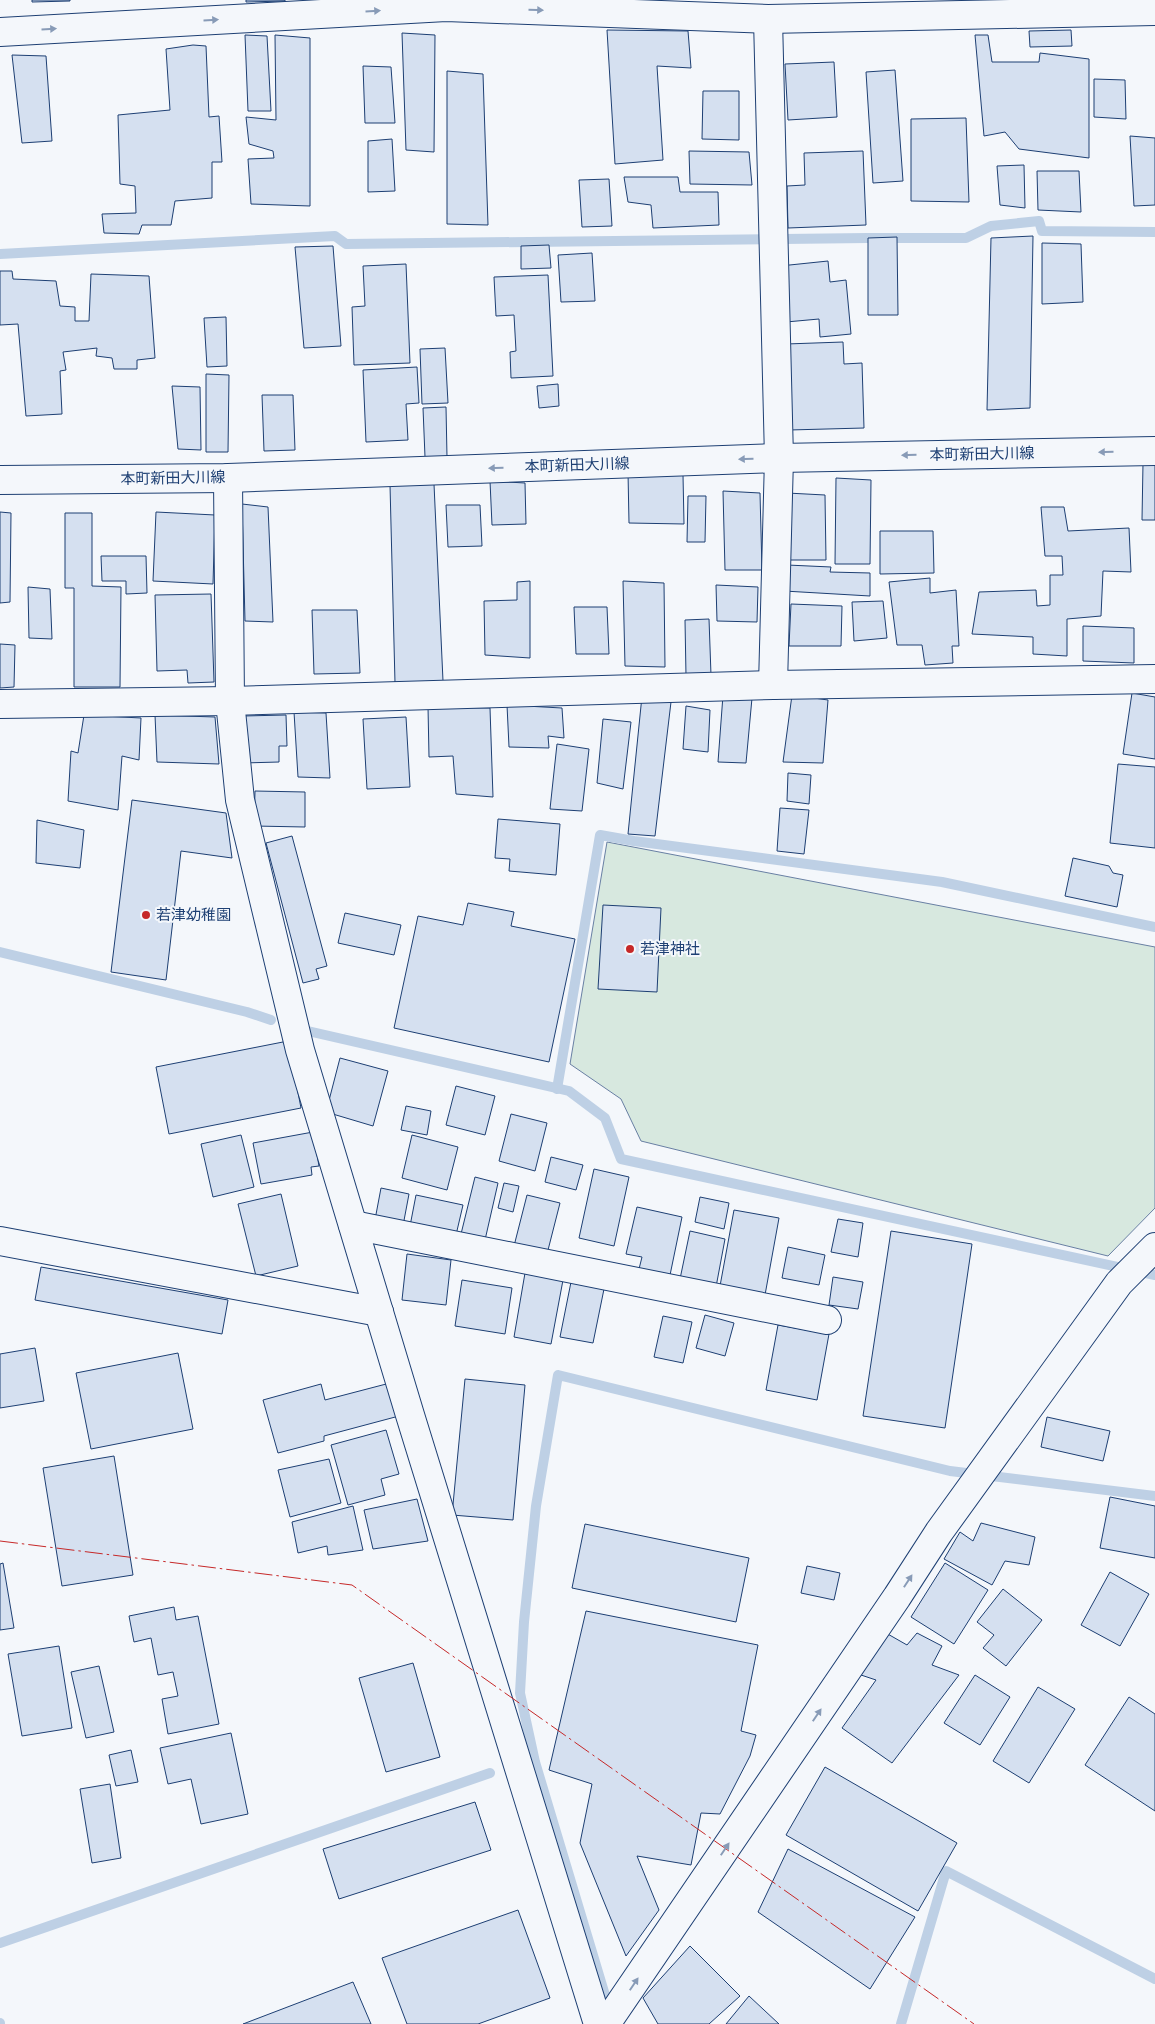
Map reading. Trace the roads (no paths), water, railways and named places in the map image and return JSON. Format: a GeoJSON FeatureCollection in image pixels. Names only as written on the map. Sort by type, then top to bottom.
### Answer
{"type":"FeatureCollection","features":[{"type":"Feature","properties":{"kind":"street"},"geometry":{"type":"LineString","coordinates":[[0,32],[446,3],[768,19],[1155,11]]}},
{"type":"Feature","properties":{"kind":"street"},"geometry":{"type":"LineString","coordinates":[[768,19],[779,458],[773,685]]}},
{"type":"Feature","properties":{"kind":"street","name":"本町新田大川線"},"geometry":{"type":"LineString","coordinates":[[0,480],[228,478],[779,458],[1155,452]]}},
{"type":"Feature","properties":{"kind":"street"},"geometry":{"type":"LineString","coordinates":[[228,478],[230,701],[242,810],[300,1050],[598,2024]]}},
{"type":"Feature","properties":{"kind":"street"},"geometry":{"type":"LineString","coordinates":[[0,704],[230,701],[773,685],[1155,679]]}},
{"type":"Feature","properties":{"kind":"street"},"geometry":{"type":"LineString","coordinates":[[353,1225],[827,1320]]}},
{"type":"Feature","properties":{"kind":"street"},"geometry":{"type":"LineString","coordinates":[[0,1240],[379,1312]]}},
{"type":"Feature","properties":{"kind":"street"},"geometry":{"type":"LineString","coordinates":[[606,2024],[898,1597],[939,1532],[1119,1282],[1155,1247]]}},
{"type":"Feature","properties":{"kind":"waterway"},"geometry":{"type":"LineString","coordinates":[[0,254],[335,236],[346,244],[966,238],[991,226],[1039,221],[1042,231],[1155,232]]}},
{"type":"Feature","properties":{"kind":"waterway"},"geometry":{"type":"LineString","coordinates":[[557,1089],[600,835],[942,882],[1155,927]]}},
{"type":"Feature","properties":{"kind":"waterway"},"geometry":{"type":"LineString","coordinates":[[0,952],[247,1012],[271,1020]]}},
{"type":"Feature","properties":{"kind":"waterway"},"geometry":{"type":"LineString","coordinates":[[299,1029],[569,1091],[605,1118],[621,1159],[1155,1275]]}},
{"type":"Feature","properties":{"kind":"waterway"},"geometry":{"type":"LineString","coordinates":[[607,2002],[535,1762],[520,1693],[524,1622],[536,1506],[558,1375],[950,1471],[1155,1496]]}},
{"type":"Feature","properties":{"kind":"waterway"},"geometry":{"type":"LineString","coordinates":[[0,1943],[490,1773]]}},
{"type":"Feature","properties":{"kind":"waterway"},"geometry":{"type":"LineString","coordinates":[[901,2024],[946,1871],[1155,1979]]}},
{"type":"Feature","properties":{"kind":"place","name":"若津幼稚園"},"geometry":{"type":"Point","coordinates":[146,915]}},
{"type":"Feature","properties":{"kind":"place","name":"若津神社"},"geometry":{"type":"Point","coordinates":[630,949]}}]}
